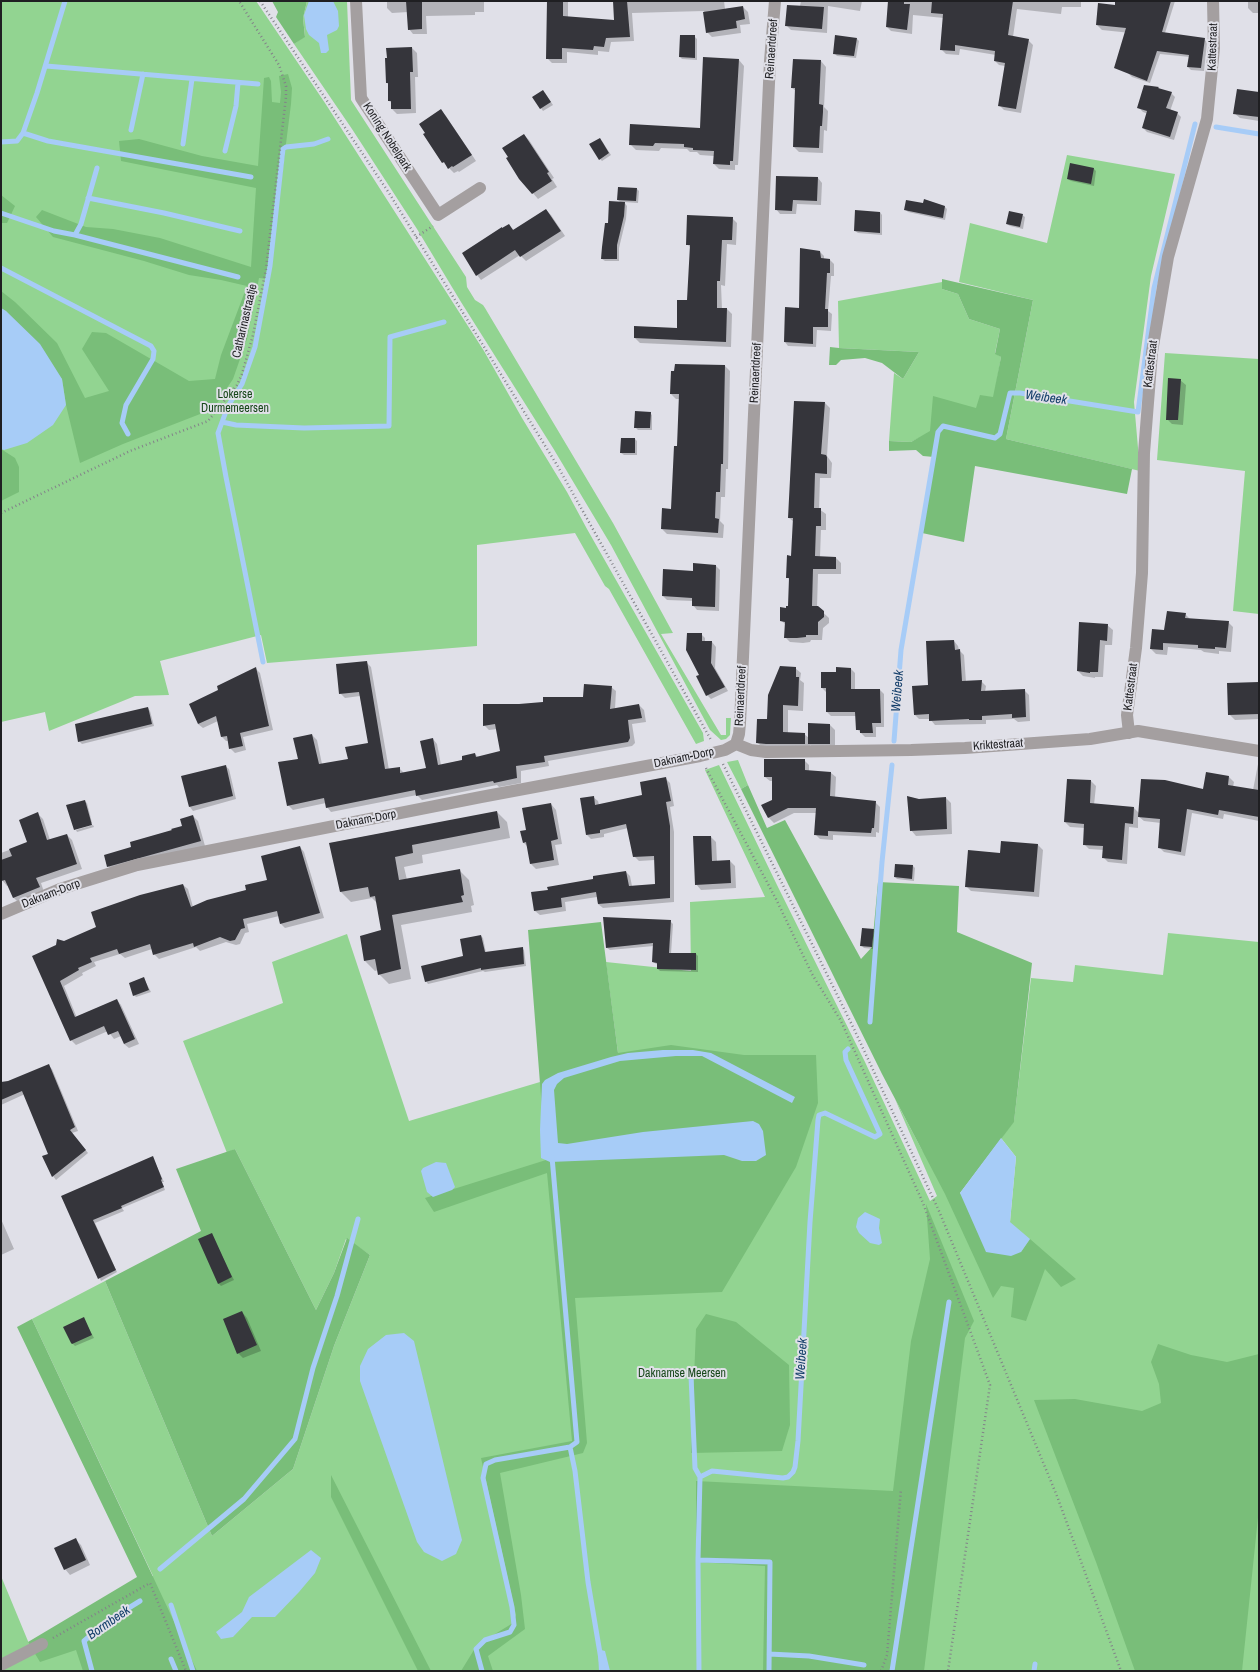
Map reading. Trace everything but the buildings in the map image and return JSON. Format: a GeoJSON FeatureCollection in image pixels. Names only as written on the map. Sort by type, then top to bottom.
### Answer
{"type":"FeatureCollection","features":[{"type":"Feature","properties":{"kind":"street","name":"Koning Nobelpark"},"geometry":{"type":"LineString","coordinates":[[356,1],[361,98],[438,215],[480,188]]}},
{"type":"Feature","properties":{"kind":"street","name":"Reinaertdreef"},"geometry":{"type":"LineString","coordinates":[[736,744],[740,723],[770,69],[775,1]]}},
{"type":"Feature","properties":{"kind":"street","name":"Kattestraat"},"geometry":{"type":"LineString","coordinates":[[1129,733],[1127,715],[1136,648],[1142,573],[1144,453],[1152,352],[1168,257],[1207,119],[1214,48],[1213,1]]}},
{"type":"Feature","properties":{"kind":"street","name":"Kriktestraat"},"geometry":{"type":"LineString","coordinates":[[736,744],[751,750],[766,752],[965,748],[1090,739],[1138,731],[1259,751]]}},
{"type":"Feature","properties":{"kind":"street","name":"Daknam-Dorp"},"geometry":{"type":"LineString","coordinates":[[1,914],[60,889],[137,865],[481,797],[700,756],[725,750],[736,744]]}},
{"type":"Feature","properties":{"kind":"street"},"geometry":{"type":"LineString","coordinates":[[1,1665],[42,1644]]}},
{"type":"Feature","properties":{"kind":"path","name":"Catharinastraatje"},"geometry":{"type":"LineString","coordinates":[[1,513],[130,450],[208,421],[219,409],[240,379],[253,335],[266,269],[286,86],[279,64],[239,1]]}},
{"type":"Feature","properties":{"kind":"path"},"geometry":{"type":"LineString","coordinates":[[260,1],[389,194],[557,465],[717,752],[854,1029],[939,1211],[1056,1496],[1121,1671]]}},
{"type":"Feature","properties":{"kind":"path"},"geometry":{"type":"LineString","coordinates":[[700,756],[776,899],[812,974],[841,1021],[923,1202],[990,1385],[948,1671]]}},
{"type":"Feature","properties":{"kind":"path"},"geometry":{"type":"LineString","coordinates":[[881,1671],[887,1655],[901,1489]]}},
{"type":"Feature","properties":{"kind":"path"},"geometry":{"type":"LineString","coordinates":[[42,1644],[150,1583],[186,1671]]}},
{"type":"Feature","properties":{"kind":"green space","name":"Lokerse Durmemeersen"},"geometry":{"type":"Polygon","coordinates":[[[1,1],[256,1],[325,103],[484,351],[522,418],[567,492],[703,733],[704,741],[696,744],[609,589],[605,586],[575,533],[477,545],[477,646],[267,663],[261,635],[160,661],[169,695],[135,696],[49,731],[45,712],[1,722],[1,1]]]}},
{"type":"Feature","properties":{"kind":"green space"},"geometry":{"type":"Polygon","coordinates":[[[272,1],[307,1],[303,18],[305,37],[294,44],[276,17],[278,12],[272,1]]]}},
{"type":"Feature","properties":{"kind":"green space"},"geometry":{"type":"Polygon","coordinates":[[[307,1],[347,1],[351,100],[466,277],[467,287],[475,300],[485,308],[613,523],[673,633],[661,634],[721,735],[726,735],[726,718],[731,718],[730,735],[726,739],[721,740],[710,730],[611,545],[553,448],[417,229],[352,129],[294,44],[305,36],[303,18],[307,1]]]}},
{"type":"Feature","properties":{"kind":"green space"},"geometry":{"type":"Polygon","coordinates":[[[288,74],[292,88],[291,104],[269,279],[259,278],[247,339],[233,379],[213,409],[123,444],[80,463],[66,405],[62,379],[6,311],[1,308],[1,291],[15,302],[57,343],[85,398],[109,391],[82,349],[92,332],[106,333],[189,381],[215,379],[221,355],[247,286],[189,275],[144,261],[53,237],[36,217],[42,210],[86,227],[113,229],[160,238],[251,267],[256,188],[121,161],[119,141],[139,139],[202,156],[258,166],[264,78],[269,77],[271,81],[272,102],[280,103],[281,92],[279,76],[288,74]]]}},
{"type":"Feature","properties":{"kind":"green space"},"geometry":{"type":"Polygon","coordinates":[[[1067,155],[1175,174],[1151,276],[1134,402],[1140,471],[1006,439],[1033,300],[959,282],[970,223],[1047,243],[1067,155]]]}},
{"type":"Feature","properties":{"kind":"green space"},"geometry":{"type":"Polygon","coordinates":[[[1,195],[15,206],[7,223],[1,223],[1,195]]]}},
{"type":"Feature","properties":{"kind":"green space"},"geometry":{"type":"Polygon","coordinates":[[[942,279],[1033,300],[1006,439],[1132,469],[1127,494],[975,466],[964,542],[922,533],[934,457],[923,456],[916,450],[889,451],[889,441],[911,442],[930,431],[933,396],[976,408],[980,395],[993,397],[1001,357],[995,354],[1000,329],[969,319],[958,294],[942,289],[942,279]]]}},
{"type":"Feature","properties":{"kind":"green space"},"geometry":{"type":"Polygon","coordinates":[[[942,282],[942,289],[958,294],[969,319],[1000,329],[995,353],[1001,357],[994,397],[976,409],[911,442],[889,441],[894,373],[903,379],[919,352],[839,348],[838,301],[942,282]]]}},
{"type":"Feature","properties":{"kind":"green space"},"geometry":{"type":"Polygon","coordinates":[[[830,347],[919,352],[903,379],[882,363],[865,358],[841,360],[836,365],[829,365],[830,347]]]}},
{"type":"Feature","properties":{"kind":"green space"},"geometry":{"type":"Polygon","coordinates":[[[1165,353],[1259,359],[1259,614],[1233,611],[1245,471],[1157,460],[1165,353]]]}},
{"type":"Feature","properties":{"kind":"green space"},"geometry":{"type":"Polygon","coordinates":[[[1,449],[15,458],[19,467],[19,492],[1,501],[1,449]]]}},
{"type":"Feature","properties":{"kind":"green space"},"geometry":{"type":"Polygon","coordinates":[[[738,760],[748,785],[741,789],[727,762],[738,760]]]}},
{"type":"Feature","properties":{"kind":"green space","name":"Daknamse Meersen"},"geometry":{"type":"Polygon","coordinates":[[[719,765],[865,1062],[930,1201],[937,1196],[895,1099],[922,1150],[960,1193],[986,1252],[1010,1222],[1016,1157],[1001,1138],[1014,1121],[1031,978],[1073,982],[1075,965],[1163,975],[1168,933],[1259,942],[1259,1671],[1,1671],[1,1576],[30,1646],[153,1576],[32,1319],[105,1281],[212,1536],[293,1469],[334,1346],[370,1255],[346,1239],[334,1273],[316,1310],[235,1149],[227,1153],[183,1041],[283,1003],[272,962],[347,934],[409,1121],[540,1082],[553,1070],[618,1053],[606,962],[691,971],[690,902],[765,897],[705,770],[719,765]]]}},
{"type":"Feature","properties":{"kind":"green space"},"geometry":{"type":"Polygon","coordinates":[[[748,785],[767,828],[785,820],[861,959],[872,947],[878,882],[959,886],[957,932],[1032,963],[1014,1122],[960,1193],[1021,1252],[1030,1239],[1076,1279],[1061,1287],[1045,1269],[1026,1321],[1011,1317],[1014,1288],[1001,1286],[993,1298],[945,1194],[882,1074],[741,789],[748,785]]]}},
{"type":"Feature","properties":{"kind":"green space"},"geometry":{"type":"Polygon","coordinates":[[[601,922],[618,1053],[671,1045],[744,1055],[816,1055],[818,1103],[796,1167],[722,1292],[575,1298],[587,1443],[583,1453],[500,1473],[521,1595],[525,1629],[488,1656],[493,1671],[461,1671],[477,1645],[513,1623],[516,1615],[481,1458],[572,1441],[547,1173],[434,1212],[425,1198],[546,1160],[528,930],[601,922]]]}},
{"type":"Feature","properties":{"kind":"green space"},"geometry":{"type":"Polygon","coordinates":[[[235,1149],[316,1310],[334,1273],[347,1238],[370,1255],[334,1346],[293,1469],[212,1536],[105,1281],[201,1231],[176,1169],[235,1149]]]}},
{"type":"Feature","properties":{"kind":"green space"},"geometry":{"type":"Polygon","coordinates":[[[926,1204],[974,1321],[965,1338],[924,1671],[763,1671],[765,1566],[696,1562],[696,1481],[893,1491],[911,1341],[930,1259],[926,1204]]]}},
{"type":"Feature","properties":{"kind":"green space"},"geometry":{"type":"Polygon","coordinates":[[[706,1314],[736,1322],[789,1365],[790,1425],[782,1451],[691,1453],[696,1329],[706,1314]]]}},
{"type":"Feature","properties":{"kind":"green space"},"geometry":{"type":"Polygon","coordinates":[[[32,1319],[197,1671],[83,1671],[76,1650],[40,1662],[28,1642],[137,1577],[17,1327],[32,1319]]]}},
{"type":"Feature","properties":{"kind":"green space"},"geometry":{"type":"Polygon","coordinates":[[[1158,1344],[1191,1355],[1227,1362],[1259,1354],[1259,1508],[1242,1671],[1135,1671],[1096,1562],[1034,1400],[1075,1399],[1142,1411],[1161,1403],[1159,1384],[1151,1362],[1158,1344]]]}},
{"type":"Feature","properties":{"kind":"green space"},"geometry":{"type":"Polygon","coordinates":[[[331,1475],[431,1671],[418,1671],[331,1497],[331,1475]]]}},
{"type":"Feature","properties":{"kind":"water"},"geometry":{"type":"Polygon","coordinates":[[[309,1],[333,1],[338,11],[339,26],[337,30],[327,35],[329,50],[326,53],[321,53],[319,43],[309,35],[306,29],[304,15],[309,1]]]}},
{"type":"Feature","properties":{"kind":"water"},"geometry":{"type":"Polygon","coordinates":[[[1,308],[40,344],[62,379],[66,405],[53,425],[27,443],[4,450],[1,449],[1,308]]]}},
{"type":"Feature","properties":{"kind":"water"},"geometry":{"type":"Polygon","coordinates":[[[663,1050],[693,1050],[711,1053],[795,1097],[792,1103],[702,1056],[676,1056],[620,1061],[564,1078],[557,1084],[554,1090],[558,1143],[567,1144],[643,1132],[753,1121],[759,1124],[763,1131],[766,1155],[756,1161],[742,1161],[724,1155],[550,1162],[541,1158],[540,1130],[542,1084],[545,1080],[558,1073],[611,1057],[628,1053],[663,1050]]]}},
{"type":"Feature","properties":{"kind":"water"},"geometry":{"type":"Polygon","coordinates":[[[1001,1138],[1016,1157],[1010,1222],[1030,1239],[1021,1252],[1011,1256],[986,1252],[960,1193],[1001,1138]]]}},
{"type":"Feature","properties":{"kind":"water"},"geometry":{"type":"Polygon","coordinates":[[[436,1162],[446,1163],[455,1187],[452,1190],[433,1197],[427,1192],[421,1171],[423,1168],[436,1162]]]}},
{"type":"Feature","properties":{"kind":"water"},"geometry":{"type":"Polygon","coordinates":[[[865,1212],[880,1219],[879,1228],[882,1243],[879,1245],[870,1243],[859,1233],[856,1227],[858,1218],[865,1212]]]}},
{"type":"Feature","properties":{"kind":"water"},"geometry":{"type":"Polygon","coordinates":[[[404,1333],[414,1341],[462,1540],[456,1554],[442,1561],[424,1552],[417,1542],[360,1381],[360,1366],[368,1349],[386,1335],[404,1333]]]}},
{"type":"Feature","properties":{"kind":"water"},"geometry":{"type":"Polygon","coordinates":[[[311,1550],[321,1558],[315,1573],[275,1617],[252,1617],[233,1637],[221,1639],[216,1632],[242,1612],[249,1597],[311,1550]]]}},
{"type":"Feature","properties":{"kind":"water"},"geometry":{"type":"Polygon","coordinates":[[[601,1650],[605,1651],[610,1671],[599,1671],[598,1653],[601,1650]]]}},
{"type":"Feature","properties":{"kind":"waterway"},"geometry":{"type":"LineString","coordinates":[[1,142],[17,141],[23,133],[37,93],[65,1]]}},
{"type":"Feature","properties":{"kind":"waterway"},"geometry":{"type":"LineString","coordinates":[[46,66],[258,84]]}},
{"type":"Feature","properties":{"kind":"waterway"},"geometry":{"type":"LineString","coordinates":[[131,130],[143,74]]}},
{"type":"Feature","properties":{"kind":"waterway"},"geometry":{"type":"LineString","coordinates":[[183,144],[192,79]]}},
{"type":"Feature","properties":{"kind":"waterway"},"geometry":{"type":"LineString","coordinates":[[225,151],[236,106],[238,83]]}},
{"type":"Feature","properties":{"kind":"waterway","name":"Weibeek"},"geometry":{"type":"LineString","coordinates":[[894,741],[901,650],[938,432],[943,426],[995,438],[1000,434],[1010,393],[1020,393],[1138,412],[1154,288],[1195,124]]}},
{"type":"Feature","properties":{"kind":"waterway","name":"Weibeek"},"geometry":{"type":"LineString","coordinates":[[1216,127],[1259,134]]}},
{"type":"Feature","properties":{"kind":"waterway"},"geometry":{"type":"LineString","coordinates":[[23,133],[48,141],[251,177]]}},
{"type":"Feature","properties":{"kind":"waterway"},"geometry":{"type":"LineString","coordinates":[[263,662],[218,433],[228,406],[242,384],[255,347],[270,266],[283,149],[286,147],[314,144],[328,139]]}},
{"type":"Feature","properties":{"kind":"waterway"},"geometry":{"type":"LineString","coordinates":[[1,213],[54,231],[75,235],[81,224],[97,168]]}},
{"type":"Feature","properties":{"kind":"waterway"},"geometry":{"type":"LineString","coordinates":[[88,198],[164,213],[240,231]]}},
{"type":"Feature","properties":{"kind":"waterway"},"geometry":{"type":"LineString","coordinates":[[75,235],[238,277]]}},
{"type":"Feature","properties":{"kind":"waterway"},"geometry":{"type":"LineString","coordinates":[[1,268],[151,346],[154,351],[153,359],[126,405],[122,423],[128,434]]}},
{"type":"Feature","properties":{"kind":"waterway"},"geometry":{"type":"LineString","coordinates":[[222,422],[236,425],[304,428],[389,426],[390,337],[444,322]]}},
{"type":"Feature","properties":{"kind":"waterway","name":"Weibeek"},"geometry":{"type":"LineString","coordinates":[[870,1022],[882,862],[892,765]]}},
{"type":"Feature","properties":{"kind":"waterway","name":"Weibeek"},"geometry":{"type":"LineString","coordinates":[[699,1671],[698,1560],[700,1477],[712,1471],[783,1478],[788,1477],[793,1472],[795,1467],[798,1441],[810,1222],[819,1115],[825,1113],[875,1137],[880,1134],[846,1060],[845,1052],[848,1049]]}},
{"type":"Feature","properties":{"kind":"waterway"},"geometry":{"type":"LineString","coordinates":[[482,1671],[476,1649],[485,1640],[510,1632],[514,1625],[512,1607],[483,1478],[486,1464],[495,1460],[570,1447],[577,1442],[552,1157]]}},
{"type":"Feature","properties":{"kind":"waterway"},"geometry":{"type":"LineString","coordinates":[[160,1569],[244,1499],[295,1439],[313,1368],[337,1296],[358,1219]]}},
{"type":"Feature","properties":{"kind":"waterway"},"geometry":{"type":"LineString","coordinates":[[892,1671],[949,1302]]}},
{"type":"Feature","properties":{"kind":"waterway"},"geometry":{"type":"LineString","coordinates":[[691,1376],[695,1468],[700,1477]]}},
{"type":"Feature","properties":{"kind":"waterway"},"geometry":{"type":"LineString","coordinates":[[570,1447],[575,1471],[588,1582],[603,1671]]}},
{"type":"Feature","properties":{"kind":"waterway"},"geometry":{"type":"LineString","coordinates":[[698,1560],[770,1562],[769,1671]]}},
{"type":"Feature","properties":{"kind":"waterway","name":"Bormbeek"},"geometry":{"type":"LineString","coordinates":[[92,1671],[84,1641],[106,1622],[140,1601]]}},
{"type":"Feature","properties":{"kind":"waterway"},"geometry":{"type":"LineString","coordinates":[[171,1605],[193,1671]]}},
{"type":"Feature","properties":{"kind":"waterway"},"geometry":{"type":"LineString","coordinates":[[769,1654],[809,1656],[864,1665]]}},
{"type":"Feature","properties":{"kind":"waterway"},"geometry":{"type":"LineString","coordinates":[[171,1659],[176,1671]]}},
{"type":"Feature","properties":{"kind":"waterway"},"geometry":{"type":"LineString","coordinates":[[1034,1671],[1035,1664]]}}]}
